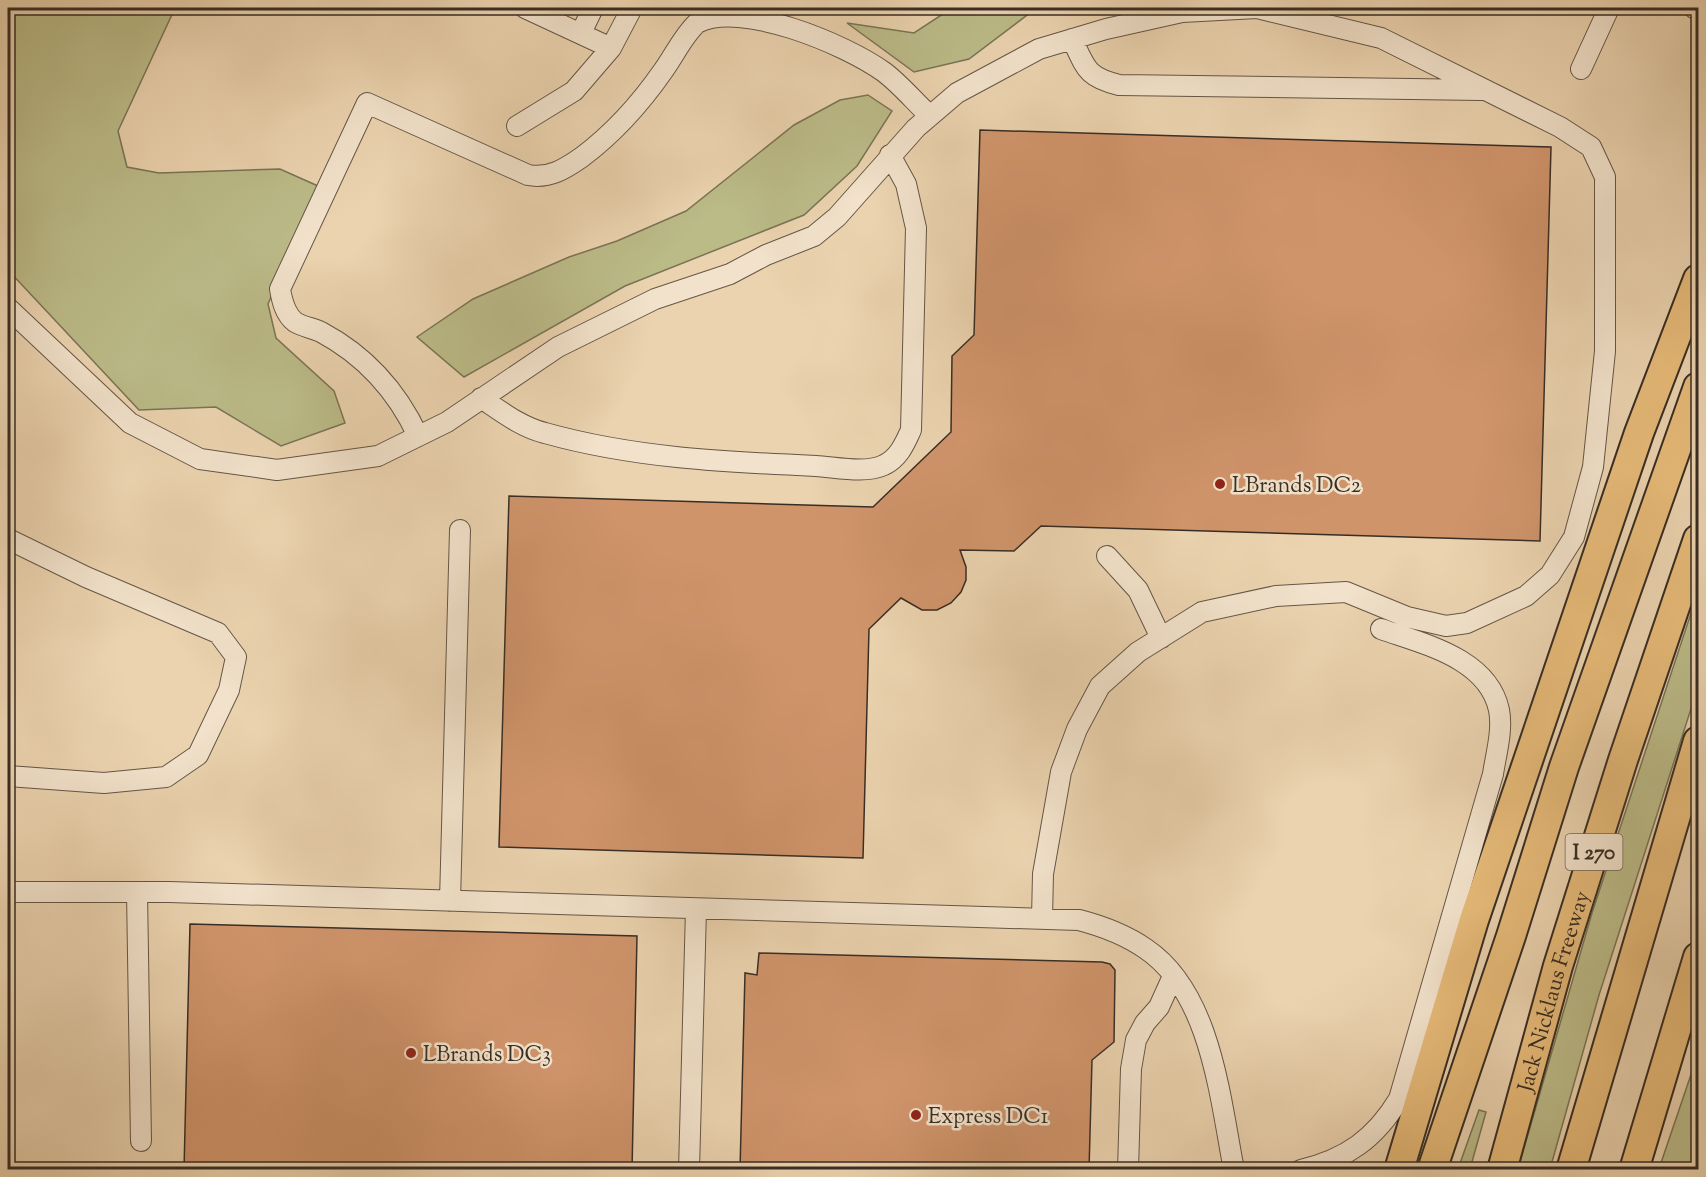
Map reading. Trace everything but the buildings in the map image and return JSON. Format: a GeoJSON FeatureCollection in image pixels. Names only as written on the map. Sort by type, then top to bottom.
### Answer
{"type":"FeatureCollection","features":[{"type":"Feature","properties":{"kind":"highway"},"geometry":{"type":"LineString","coordinates":[[1399,1170],[1478,908],[1639,433],[1698,279]]}},
{"type":"Feature","properties":{"kind":"highway"},"geometry":{"type":"LineString","coordinates":[[1432,1170],[1512,936],[1564,767],[1698,387]]}},
{"type":"Feature","properties":{"kind":"highway","name":"Jack Nicklaus Freeway"},"geometry":{"type":"LineString","coordinates":[[1502,1170],[1558,966],[1615,783],[1698,539]]}},
{"type":"Feature","properties":{"kind":"highway"},"geometry":{"type":"LineString","coordinates":[[1571,1170],[1698,741]]}},
{"type":"Feature","properties":{"kind":"highway"},"geometry":{"type":"LineString","coordinates":[[1634,1170],[1698,957]]}},
{"type":"Feature","properties":{"kind":"highway"},"geometry":{"type":"LineString","coordinates":[[1686,999],[1698,968]]}},
{"type":"Feature","properties":{"kind":"street"},"geometry":{"type":"LineString","coordinates":[[525,8],[611,48]]}},
{"type":"Feature","properties":{"kind":"street"},"geometry":{"type":"LineString","coordinates":[[581,33],[593,8]]}},
{"type":"Feature","properties":{"kind":"street"},"geometry":{"type":"LineString","coordinates":[[517,126],[574,91],[611,48],[632,8]]}},
{"type":"Feature","properties":{"kind":"street"},"geometry":{"type":"LineString","coordinates":[[418,436],[404,406],[387,384],[339,344],[321,332],[295,322],[282,305],[280,289],[367,103],[528,175],[540,177],[564,170],[606,138],[642,100],[697,22],[722,10],[750,8],[798,25],[835,42],[885,73],[930,116]]}},
{"type":"Feature","properties":{"kind":"street"},"geometry":{"type":"LineString","coordinates":[[8,308],[130,423],[200,459],[277,470],[378,456],[447,422],[558,346],[655,299],[730,274],[766,255],[814,236],[837,216],[890,155],[957,93],[1039,49],[1072,39],[1182,12],[1257,8],[1381,38],[1560,127],[1591,147],[1605,177],[1605,351],[1593,467],[1574,537],[1550,574],[1526,596],[1467,623],[1446,626],[1407,617],[1346,592],[1276,596],[1202,612],[1138,652],[1100,686],[1077,729],[1061,772],[1043,874],[1042,918]]}},
{"type":"Feature","properties":{"kind":"street"},"geometry":{"type":"LineString","coordinates":[[1581,69],[1609,8]]}},
{"type":"Feature","properties":{"kind":"street"},"geometry":{"type":"LineString","coordinates":[[1072,39],[1086,68],[1098,80],[1119,85],[1487,90]]}},
{"type":"Feature","properties":{"kind":"street"},"geometry":{"type":"LineString","coordinates":[[481,398],[514,421],[544,433],[638,453],[718,461],[864,468],[884,465],[901,451],[911,430],[916,228],[906,184],[890,155]]}},
{"type":"Feature","properties":{"kind":"street"},"geometry":{"type":"LineString","coordinates":[[450,901],[460,530]]}},
{"type":"Feature","properties":{"kind":"street"},"geometry":{"type":"LineString","coordinates":[[8,539],[86,577],[218,633],[237,657],[230,690],[198,755],[166,777],[104,783],[8,776]]}},
{"type":"Feature","properties":{"kind":"street"},"geometry":{"type":"LineString","coordinates":[[1107,556],[1138,590],[1161,638]]}},
{"type":"Feature","properties":{"kind":"street"},"geometry":{"type":"LineString","coordinates":[[1300,1170],[1317,1166],[1360,1145],[1384,1124],[1399,1099],[1491,784],[1495,763],[1500,724],[1499,708],[1484,680],[1468,665],[1449,655],[1381,629]]}},
{"type":"Feature","properties":{"kind":"street"},"geometry":{"type":"LineString","coordinates":[[8,892],[137,892],[1079,920],[1107,928],[1147,949],[1183,986],[1209,1047],[1234,1170]]}},
{"type":"Feature","properties":{"kind":"street"},"geometry":{"type":"LineString","coordinates":[[137,892],[141,1141]]}},
{"type":"Feature","properties":{"kind":"street"},"geometry":{"type":"LineString","coordinates":[[689,1170],[696,909]]}},
{"type":"Feature","properties":{"kind":"street"},"geometry":{"type":"LineString","coordinates":[[1128,1170],[1131,1069],[1136,1040],[1145,1023],[1159,1007],[1173,976]]}},
{"type":"Feature","properties":{"kind":"green space"},"geometry":{"type":"Polygon","coordinates":[[[8,8],[175,8],[118,131],[127,167],[159,173],[280,169],[318,186],[268,304],[276,338],[334,391],[345,423],[281,446],[216,407],[139,410],[8,270],[8,8]]]}},
{"type":"Feature","properties":{"kind":"green space"},"geometry":{"type":"Polygon","coordinates":[[[952,8],[1043,8],[1030,13],[969,59],[914,72],[847,23],[914,33],[952,8]]]}},
{"type":"Feature","properties":{"kind":"green space"},"geometry":{"type":"Polygon","coordinates":[[[868,95],[892,111],[857,166],[804,215],[625,286],[464,377],[417,337],[473,299],[569,257],[617,241],[686,211],[794,125],[840,100],[868,95]]]}},
{"type":"Feature","properties":{"kind":"green space"},"geometry":{"type":"Polygon","coordinates":[[[1698,592],[1698,687],[1599,995],[1550,1169],[1518,1169],[1592,913],[1698,592]]]}},
{"type":"Feature","properties":{"kind":"green space"},"geometry":{"type":"Polygon","coordinates":[[[1698,1054],[1698,1169],[1659,1169],[1663,1157],[1698,1054]]]}},
{"type":"Feature","properties":{"kind":"green space"},"geometry":{"type":"Polygon","coordinates":[[[1479,1110],[1486,1112],[1470,1169],[1458,1169],[1479,1110]]]}},
{"type":"Feature","properties":{"kind":"place","name":"LBrands DC2"},"geometry":{"type":"Point","coordinates":[1220,484]}},
{"type":"Feature","properties":{"kind":"place","name":"LBrands DC3"},"geometry":{"type":"Point","coordinates":[411,1053]}},
{"type":"Feature","properties":{"kind":"place","name":"Express DC1"},"geometry":{"type":"Point","coordinates":[916,1115]}}]}
